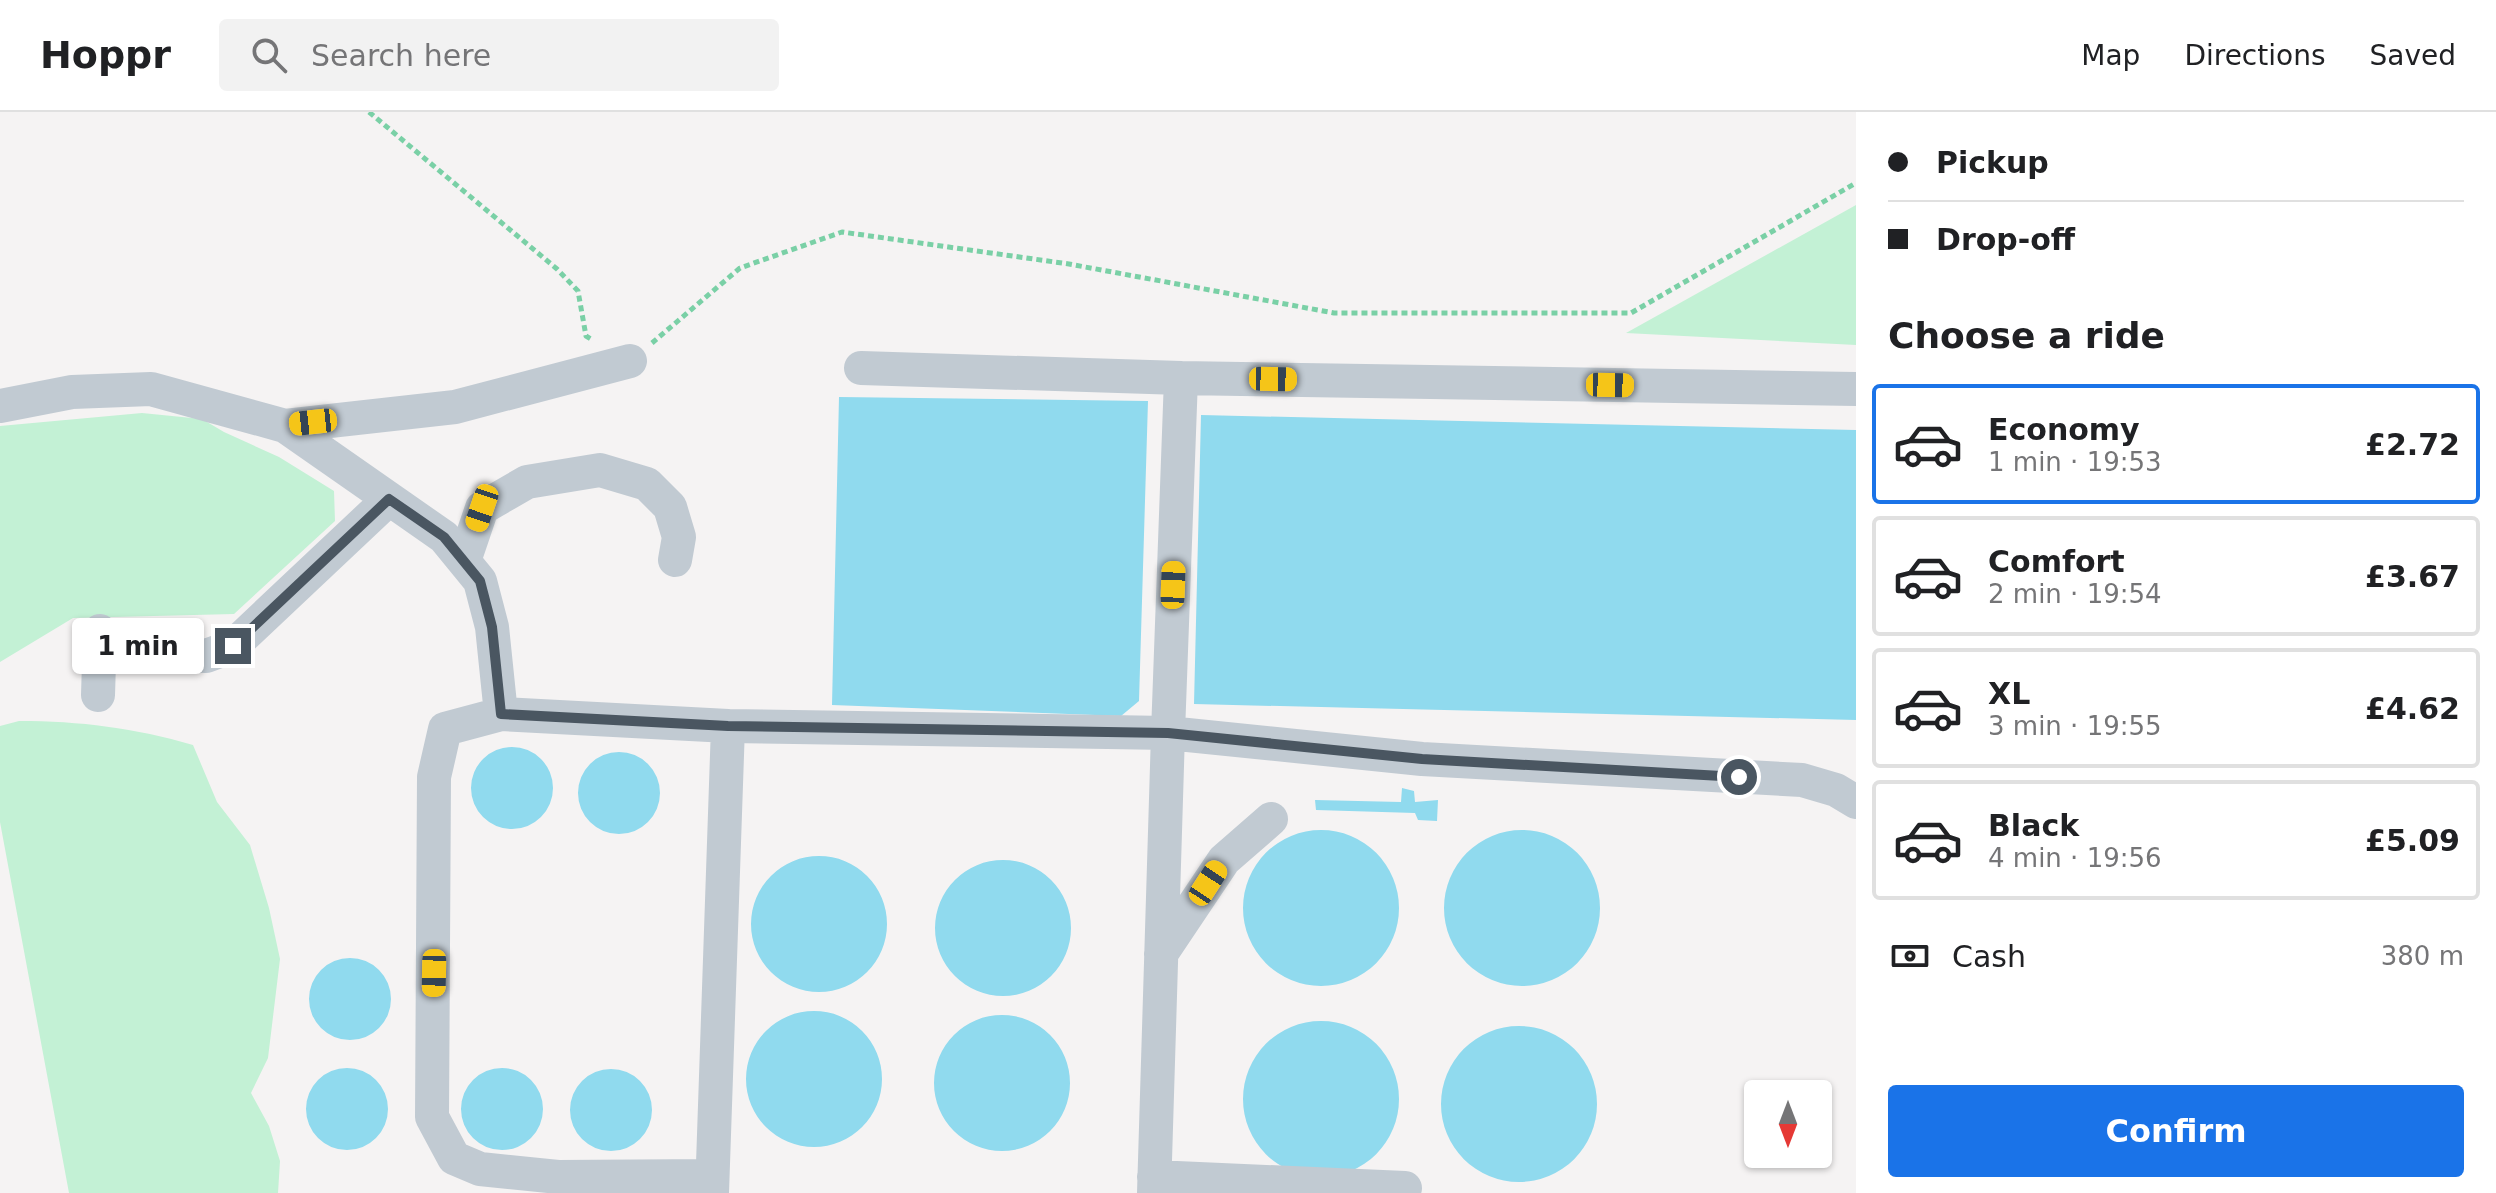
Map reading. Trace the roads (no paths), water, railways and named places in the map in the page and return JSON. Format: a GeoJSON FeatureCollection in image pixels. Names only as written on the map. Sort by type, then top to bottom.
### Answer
{"type":"FeatureCollection","features":[{"type":"Feature","properties":{"kind":"street"},"geometry":{"type":"LineString","coordinates":[[285,426],[455,407],[630,361]]}},
{"type":"Feature","properties":{"kind":"street"},"geometry":{"type":"LineString","coordinates":[[861,368],[1181,378],[1856,389]]}},
{"type":"Feature","properties":{"kind":"street"},"geometry":{"type":"LineString","coordinates":[[1181,378],[1154,1185],[1405,1188]]}},
{"type":"Feature","properties":{"kind":"street"},"geometry":{"type":"LineString","coordinates":[[0,406],[72,392],[151,389],[285,426],[444,537],[480,581],[492,627],[501,714]]}},
{"type":"Feature","properties":{"kind":"street"},"geometry":{"type":"LineString","coordinates":[[464,561],[482,508],[527,482],[600,470],[647,484],[670,507],[679,537],[675,560]]}},
{"type":"Feature","properties":{"kind":"street"},"geometry":{"type":"LineString","coordinates":[[98,695],[100,641],[206,656],[233,646],[389,499]]}},
{"type":"Feature","properties":{"kind":"street"},"geometry":{"type":"LineString","coordinates":[[728,726],[712,1184],[558,1177],[480,1169],[454,1158],[432,1117],[434,777],[445,729],[501,714],[728,726],[1168,733],[1422,759],[1802,780],[1836,790],[1856,802]]}},
{"type":"Feature","properties":{"kind":"street"},"geometry":{"type":"LineString","coordinates":[[1161,955],[1224,860],[1271,819]]}},
{"type":"Feature","properties":{"kind":"water"},"geometry":{"type":"Polygon","coordinates":[[[839,397],[1148,401],[1139,701],[1121,716],[832,705],[839,397]]]}},
{"type":"Feature","properties":{"kind":"water"},"geometry":{"type":"Polygon","coordinates":[[[1201,415],[1856,430],[1856,720],[1194,704],[1201,415]]]}},
{"type":"Feature","properties":{"kind":"water"},"geometry":{"type":"Polygon","coordinates":[[[504,747],[520,747],[535,754],[546,765],[553,788],[550,804],[541,817],[520,829],[504,829],[489,822],[478,811],[471,796],[471,780],[478,765],[489,754],[504,747]]]}},
{"type":"Feature","properties":{"kind":"water"},"geometry":{"type":"Polygon","coordinates":[[[611,752],[627,752],[642,759],[653,770],[660,793],[657,809],[648,822],[627,834],[611,834],[596,827],[585,816],[578,801],[578,785],[585,770],[596,759],[611,752]]]}},
{"type":"Feature","properties":{"kind":"water"},"geometry":{"type":"Polygon","coordinates":[[[1402,788],[1414,791],[1415,802],[1438,800],[1437,821],[1418,820],[1415,813],[1316,810],[1315,800],[1401,802],[1402,788]]]}},
{"type":"Feature","properties":{"kind":"water"},"geometry":{"type":"Polygon","coordinates":[[[1321,830],[1351,836],[1376,853],[1393,878],[1399,908],[1393,938],[1376,963],[1351,980],[1321,986],[1291,980],[1266,963],[1249,938],[1243,908],[1249,878],[1266,853],[1291,836],[1321,830]]]}},
{"type":"Feature","properties":{"kind":"water"},"geometry":{"type":"Polygon","coordinates":[[[1522,830],[1552,836],[1577,853],[1594,878],[1600,908],[1594,938],[1577,963],[1552,980],[1522,986],[1492,980],[1467,963],[1450,938],[1444,908],[1450,878],[1467,853],[1492,836],[1522,830]]]}},
{"type":"Feature","properties":{"kind":"water"},"geometry":{"type":"Polygon","coordinates":[[[819,856],[845,861],[867,876],[882,898],[887,924],[882,950],[867,972],[845,987],[819,992],[793,987],[771,972],[756,950],[751,924],[756,898],[771,876],[793,861],[819,856]]]}},
{"type":"Feature","properties":{"kind":"water"},"geometry":{"type":"Polygon","coordinates":[[[1003,860],[1029,865],[1051,880],[1066,902],[1071,928],[1066,954],[1051,976],[1029,991],[1003,996],[977,991],[955,976],[940,954],[935,928],[940,902],[955,880],[977,865],[1003,860]]]}},
{"type":"Feature","properties":{"kind":"water"},"geometry":{"type":"Polygon","coordinates":[[[342,958],[358,958],[373,965],[384,976],[391,999],[388,1015],[379,1028],[358,1040],[342,1040],[327,1033],[316,1022],[309,1007],[309,991],[316,976],[327,965],[342,958]]]}},
{"type":"Feature","properties":{"kind":"water"},"geometry":{"type":"Polygon","coordinates":[[[814,1011],[840,1016],[862,1031],[877,1053],[882,1079],[877,1105],[862,1127],[840,1142],[814,1147],[788,1142],[766,1127],[751,1105],[746,1079],[751,1053],[766,1031],[788,1016],[814,1011]]]}},
{"type":"Feature","properties":{"kind":"water"},"geometry":{"type":"Polygon","coordinates":[[[1002,1015],[1028,1020],[1050,1035],[1065,1057],[1070,1083],[1065,1109],[1050,1131],[1028,1146],[1002,1151],[976,1146],[954,1131],[939,1109],[934,1083],[939,1057],[954,1035],[976,1020],[1002,1015]]]}},
{"type":"Feature","properties":{"kind":"water"},"geometry":{"type":"Polygon","coordinates":[[[1321,1021],[1351,1027],[1376,1044],[1393,1069],[1399,1099],[1393,1129],[1376,1154],[1351,1171],[1321,1177],[1291,1171],[1266,1154],[1249,1129],[1243,1099],[1249,1069],[1266,1044],[1291,1027],[1321,1021]]]}},
{"type":"Feature","properties":{"kind":"water"},"geometry":{"type":"Polygon","coordinates":[[[1519,1026],[1549,1032],[1574,1049],[1591,1074],[1597,1104],[1591,1134],[1574,1159],[1549,1176],[1519,1182],[1489,1176],[1464,1159],[1447,1134],[1441,1104],[1447,1074],[1464,1049],[1489,1032],[1519,1026]]]}},
{"type":"Feature","properties":{"kind":"water"},"geometry":{"type":"Polygon","coordinates":[[[339,1068],[355,1068],[370,1075],[381,1086],[388,1109],[385,1125],[376,1138],[355,1150],[339,1150],[324,1143],[313,1132],[306,1117],[306,1101],[313,1086],[324,1075],[339,1068]]]}},
{"type":"Feature","properties":{"kind":"water"},"geometry":{"type":"Polygon","coordinates":[[[494,1068],[510,1068],[525,1075],[536,1086],[543,1109],[540,1125],[531,1138],[510,1150],[494,1150],[479,1143],[468,1132],[461,1117],[461,1101],[468,1086],[479,1075],[494,1068]]]}},
{"type":"Feature","properties":{"kind":"water"},"geometry":{"type":"Polygon","coordinates":[[[603,1069],[619,1069],[634,1076],[645,1087],[652,1110],[649,1126],[640,1139],[619,1151],[603,1151],[588,1144],[577,1133],[570,1118],[570,1102],[577,1087],[588,1076],[603,1069]]]}}]}
